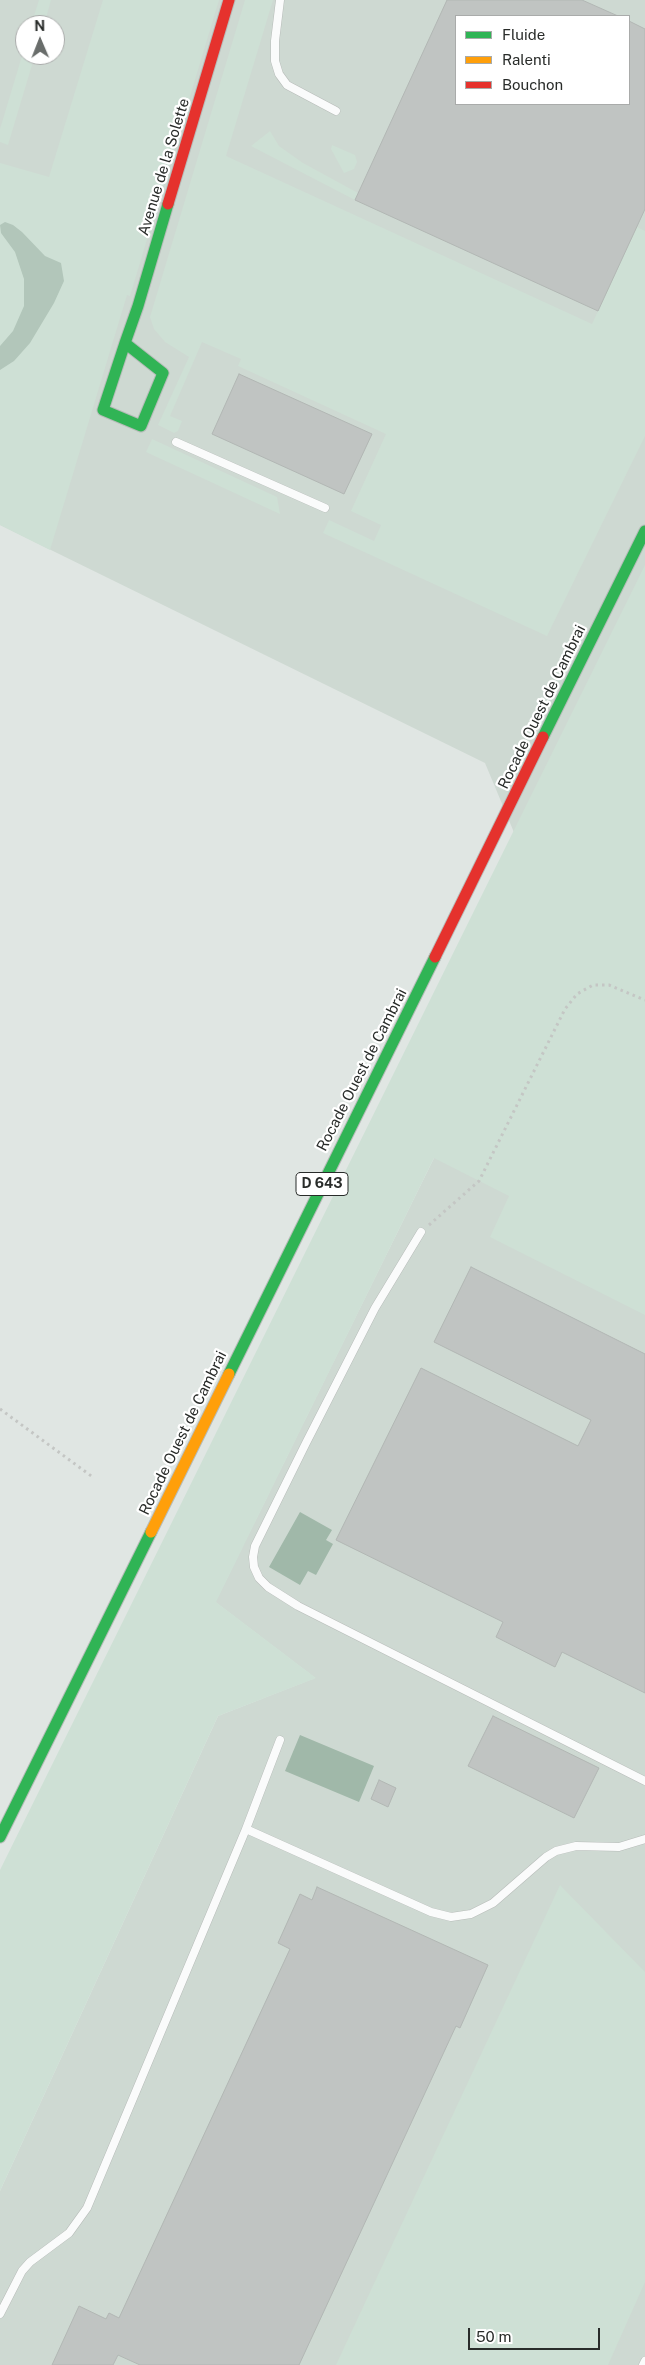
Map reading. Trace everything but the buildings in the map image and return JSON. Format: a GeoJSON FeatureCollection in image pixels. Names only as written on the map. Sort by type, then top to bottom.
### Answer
{"type":"FeatureCollection","features":[{"type":"Feature","properties":{"kind":"main road","name":"Avenue de la Solette"},"geometry":{"type":"LineString","coordinates":[[125,343],[164,373],[141,426],[103,410],[125,343],[141,297],[229,0]]}},
{"type":"Feature","properties":{"kind":"main road","name":"Rocade Ouest de Cambrai"},"geometry":{"type":"LineString","coordinates":[[0,1837],[645,531]]}},
{"type":"Feature","properties":{"kind":"lane"},"geometry":{"type":"LineString","coordinates":[[280,0],[275,41],[275,61],[279,74],[287,85],[336,111]]}},
{"type":"Feature","properties":{"kind":"lane"},"geometry":{"type":"LineString","coordinates":[[176,442],[325,508]]}},
{"type":"Feature","properties":{"kind":"lane"},"geometry":{"type":"LineString","coordinates":[[421,1232],[375,1308],[255,1546],[254,1567],[259,1578],[268,1587],[298,1606],[645,1781]]}},
{"type":"Feature","properties":{"kind":"lane"},"geometry":{"type":"LineString","coordinates":[[0,2314],[22,2271],[30,2262],[69,2233],[86,2208],[246,1829],[280,1740]]}},
{"type":"Feature","properties":{"kind":"lane"},"geometry":{"type":"LineString","coordinates":[[246,1829],[431,1912],[450,1917],[471,1914],[493,1903],[546,1856],[556,1851],[576,1846],[619,1847],[645,1839]]}},
{"type":"Feature","properties":{"kind":"lane"},"geometry":{"type":"LineString","coordinates":[[643,2365],[645,2361]]}},
{"type":"Feature","properties":{"kind":"path"},"geometry":{"type":"LineString","coordinates":[[421,1232],[479,1181],[565,1009],[577,994],[593,985],[609,985],[645,1000]]}},
{"type":"Feature","properties":{"kind":"path"},"geometry":{"type":"LineString","coordinates":[[0,1408],[94,1478]]}},
{"type":"Feature","properties":{"kind":"shaded area"},"geometry":{"type":"Polygon","coordinates":[[[0,0],[645,0],[645,2365],[0,2365],[0,2191],[218,1716],[315,1678],[215,1602],[551,921],[485,763],[0,525],[0,0]]]}},
{"type":"Feature","properties":{"kind":"shaded area"},"geometry":{"type":"Polygon","coordinates":[[[39,0],[51,0],[47,15],[34,15],[39,0]]]}},
{"type":"Feature","properties":{"kind":"shaded area"},"geometry":{"type":"Polygon","coordinates":[[[103,0],[219,0],[130,296],[127,295],[50,550],[0,525],[0,163],[49,177],[103,0]]]}},
{"type":"Feature","properties":{"kind":"shaded area"},"geometry":{"type":"Polygon","coordinates":[[[245,0],[273,0],[226,156],[592,324],[637,227],[645,231],[645,436],[547,636],[323,533],[329,520],[374,541],[381,525],[351,511],[386,434],[238,366],[241,359],[202,342],[170,416],[182,421],[178,431],[174,433],[158,425],[189,357],[165,342],[154,329],[150,317],[245,0]]]}},
{"type":"Feature","properties":{"kind":"shaded area"},"geometry":{"type":"Polygon","coordinates":[[[19,65],[32,65],[8,145],[0,142],[0,129],[19,65]]]}},
{"type":"Feature","properties":{"kind":"shaded area"},"geometry":{"type":"Polygon","coordinates":[[[270,131],[279,146],[303,163],[358,193],[355,200],[251,146],[270,131]]]}},
{"type":"Feature","properties":{"kind":"shaded area"},"geometry":{"type":"Polygon","coordinates":[[[332,145],[355,155],[357,162],[354,169],[344,173],[331,149],[332,145]]]}},
{"type":"Feature","properties":{"kind":"shaded area"},"geometry":{"type":"Polygon","coordinates":[[[5,222],[22,232],[45,256],[61,263],[64,281],[54,303],[30,343],[14,361],[0,370],[0,346],[13,331],[24,306],[24,279],[15,252],[1,233],[0,225],[5,222]]]}},
{"type":"Feature","properties":{"kind":"shaded area"},"geometry":{"type":"Polygon","coordinates":[[[152,439],[277,497],[280,514],[146,452],[152,439]]]}},
{"type":"Feature","properties":{"kind":"shaded area"},"geometry":{"type":"Polygon","coordinates":[[[645,565],[645,1315],[490,1237],[509,1196],[434,1158],[216,1602],[316,1678],[218,1716],[0,2191],[0,1870],[645,565]]]}},
{"type":"Feature","properties":{"kind":"shaded area"},"geometry":{"type":"Polygon","coordinates":[[[300,1512],[332,1530],[326,1540],[333,1544],[316,1575],[308,1571],[300,1585],[269,1567],[300,1512]]]}},
{"type":"Feature","properties":{"kind":"shaded area"},"geometry":{"type":"Polygon","coordinates":[[[300,1735],[374,1766],[359,1802],[285,1771],[300,1735]]]}},
{"type":"Feature","properties":{"kind":"shaded area"},"geometry":{"type":"Polygon","coordinates":[[[560,1885],[645,1972],[645,2282],[608,2365],[336,2365],[560,1885]]]}},
{"type":"Feature","properties":{"kind":"traffic: fast"},"geometry":{"type":"LineString","coordinates":[[125,343],[163,373],[141,426],[103,410],[125,343],[138,306],[168,204]]}},
{"type":"Feature","properties":{"kind":"traffic: fast"},"geometry":{"type":"LineString","coordinates":[[543,737],[645,531]]}},
{"type":"Feature","properties":{"kind":"traffic: fast"},"geometry":{"type":"LineString","coordinates":[[229,1374],[435,957]]}},
{"type":"Feature","properties":{"kind":"traffic: fast"},"geometry":{"type":"LineString","coordinates":[[0,1837],[151,1532]]}},
{"type":"Feature","properties":{"kind":"traffic: slow"},"geometry":{"type":"LineString","coordinates":[[151,1532],[229,1374]]}},
{"type":"Feature","properties":{"kind":"traffic: jam"},"geometry":{"type":"LineString","coordinates":[[168,204],[229,0]]}},
{"type":"Feature","properties":{"kind":"traffic: jam"},"geometry":{"type":"LineString","coordinates":[[435,957],[543,737]]}}]}
